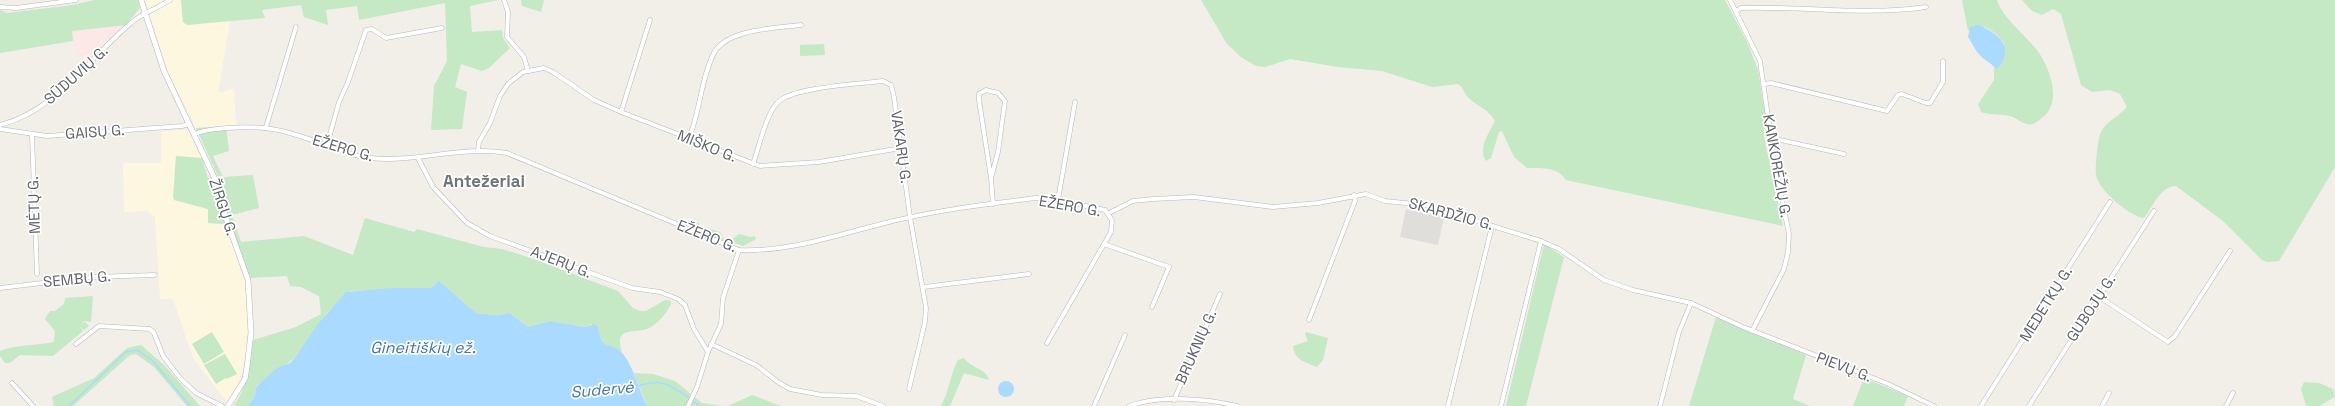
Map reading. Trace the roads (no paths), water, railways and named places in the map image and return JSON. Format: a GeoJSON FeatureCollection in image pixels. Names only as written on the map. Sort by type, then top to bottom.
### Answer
{"type":"FeatureCollection","features":[{"type":"Feature","properties":{"kind":"street"},"geometry":{"type":"LineString","coordinates":[[0,7],[16,8],[76,0]]}},
{"type":"Feature","properties":{"kind":"street","name":"ŽIRGŲ G."},"geometry":{"type":"LineString","coordinates":[[141,0],[164,71],[215,179],[248,284],[251,333],[247,367],[244,379],[228,406]]}},
{"type":"Feature","properties":{"kind":"street","name":"SŪDUVIŲ G."},"geometry":{"type":"LineString","coordinates":[[0,125],[28,114],[47,102],[132,22],[170,0]]}},
{"type":"Feature","properties":{"kind":"street"},"geometry":{"type":"LineString","coordinates":[[504,0],[508,12],[506,37],[524,57],[528,71]]}},
{"type":"Feature","properties":{"kind":"street","name":"KANKORĖŽIŲ G."},"geometry":{"type":"LineString","coordinates":[[1730,0],[1758,54],[1764,84],[1774,166],[1789,234],[1788,252],[1784,269],[1752,331]]}},
{"type":"Feature","properties":{"kind":"street"},"geometry":{"type":"LineString","coordinates":[[1736,11],[1741,8],[1782,7],[1891,12],[1926,7]]}},
{"type":"Feature","properties":{"kind":"street"},"geometry":{"type":"LineString","coordinates":[[621,112],[650,20]]}},
{"type":"Feature","properties":{"kind":"street"},"geometry":{"type":"LineString","coordinates":[[689,138],[695,124],[710,64],[717,48],[728,40],[754,31],[801,25]]}},
{"type":"Feature","properties":{"kind":"street"},"geometry":{"type":"LineString","coordinates":[[266,127],[296,27]]}},
{"type":"Feature","properties":{"kind":"street"},"geometry":{"type":"LineString","coordinates":[[327,145],[339,102],[348,82],[366,30],[372,29],[386,38],[442,28]]}},
{"type":"Feature","properties":{"kind":"street"},"geometry":{"type":"LineString","coordinates":[[1764,84],[1771,83],[1887,111],[1898,95],[1902,94],[1926,103],[1930,103],[1943,82],[1943,61]]}},
{"type":"Feature","properties":{"kind":"street","name":"MIŠKO G."},"geometry":{"type":"LineString","coordinates":[[478,150],[479,142],[490,123],[504,89],[513,78],[528,71],[548,69],[575,88],[621,112],[753,164],[765,167],[819,162],[901,148]]}},
{"type":"Feature","properties":{"kind":"street","name":"VAKARŲ G."},"geometry":{"type":"LineString","coordinates":[[753,164],[765,128],[779,101],[793,94],[811,90],[877,82],[886,82],[891,86],[910,217],[924,287],[925,322],[909,389]]}},
{"type":"Feature","properties":{"kind":"street"},"geometry":{"type":"LineString","coordinates":[[992,178],[1001,138],[1005,101],[998,93],[986,90],[979,94],[979,100],[992,178],[993,204]]}},
{"type":"Feature","properties":{"kind":"street"},"geometry":{"type":"LineString","coordinates":[[1058,200],[1075,102]]}},
{"type":"Feature","properties":{"kind":"street","name":"GAISŲ G."},"geometry":{"type":"LineString","coordinates":[[0,130],[46,136],[182,126],[190,124]]}},
{"type":"Feature","properties":{"kind":"street","name":"EŽERO G."},"geometry":{"type":"LineString","coordinates":[[195,134],[213,129],[266,127],[371,158],[418,158],[478,150],[501,152],[520,158],[739,250],[763,251],[806,245],[910,217],[1036,198],[1058,200],[1100,209],[1109,213],[1112,228],[1047,343]]}},
{"type":"Feature","properties":{"kind":"street","name":"MĖTŲ G."},"geometry":{"type":"LineString","coordinates":[[32,135],[37,274]]}},
{"type":"Feature","properties":{"kind":"street"},"geometry":{"type":"LineString","coordinates":[[1771,138],[1844,154]]}},
{"type":"Feature","properties":{"kind":"street","name":"AJERŲ G."},"geometry":{"type":"LineString","coordinates":[[418,158],[433,187],[467,223],[490,236],[632,288],[660,292],[678,299],[685,306],[694,329],[708,352]]}},
{"type":"Feature","properties":{"kind":"street","name":"SKARDŽIO G."},"geometry":{"type":"LineString","coordinates":[[1109,213],[1133,201],[1153,198],[1194,197],[1273,207],[1318,203],[1354,195],[1366,194],[1385,201],[1413,202],[1541,241],[1559,249],[1604,280],[1633,290],[1690,302],[1752,331]]}},
{"type":"Feature","properties":{"kind":"street"},"geometry":{"type":"LineString","coordinates":[[1309,320],[1352,207],[1354,195]]}},
{"type":"Feature","properties":{"kind":"street","name":"MEDETKŲ G."},"geometry":{"type":"LineString","coordinates":[[1981,406],[2110,202]]}},
{"type":"Feature","properties":{"kind":"street","name":"GUBOJŲ G."},"geometry":{"type":"LineString","coordinates":[[2029,406],[2098,296],[2154,211]]}},
{"type":"Feature","properties":{"kind":"street"},"geometry":{"type":"LineString","coordinates":[[1448,406],[1492,226]]}},
{"type":"Feature","properties":{"kind":"street"},"geometry":{"type":"LineString","coordinates":[[1501,406],[1541,241]]}},
{"type":"Feature","properties":{"kind":"street"},"geometry":{"type":"LineString","coordinates":[[1104,244],[1169,267],[1152,307]]}},
{"type":"Feature","properties":{"kind":"street"},"geometry":{"type":"LineString","coordinates":[[688,406],[697,387],[711,344],[721,324],[723,298],[739,250]]}},
{"type":"Feature","properties":{"kind":"street"},"geometry":{"type":"LineString","coordinates":[[2098,296],[2168,342],[2175,336],[2230,251]]}},
{"type":"Feature","properties":{"kind":"street"},"geometry":{"type":"LineString","coordinates":[[924,287],[1029,274]]}},
{"type":"Feature","properties":{"kind":"street","name":"SEMBŲ G."},"geometry":{"type":"LineString","coordinates":[[0,288],[92,277],[155,275]]}},
{"type":"Feature","properties":{"kind":"street","name":"BRUKNIŲ G."},"geometry":{"type":"LineString","coordinates":[[1174,400],[1220,294]]}},
{"type":"Feature","properties":{"kind":"street"},"geometry":{"type":"LineString","coordinates":[[1660,406],[1679,332],[1690,302]]}},
{"type":"Feature","properties":{"kind":"street"},"geometry":{"type":"LineString","coordinates":[[76,344],[99,326],[150,329],[154,333],[163,356],[180,378],[196,393],[222,406]]}},
{"type":"Feature","properties":{"kind":"street","name":"PIEVŲ G."},"geometry":{"type":"LineString","coordinates":[[1752,331],[1886,384],[1934,406]]}},
{"type":"Feature","properties":{"kind":"street"},"geometry":{"type":"LineString","coordinates":[[1094,406],[1125,336]]}},
{"type":"Feature","properties":{"kind":"street"},"geometry":{"type":"LineString","coordinates":[[711,344],[756,365],[790,389],[822,395],[856,396],[883,406]]}},
{"type":"Feature","properties":{"kind":"street"},"geometry":{"type":"LineString","coordinates":[[12,383],[32,406]]}},
{"type":"Feature","properties":{"kind":"street"},"geometry":{"type":"LineString","coordinates":[[2226,406],[2233,392]]}},
{"type":"Feature","properties":{"kind":"street"},"geometry":{"type":"LineString","coordinates":[[2102,406],[2109,393]]}},
{"type":"Feature","properties":{"kind":"street"},"geometry":{"type":"LineString","coordinates":[[1129,406],[1148,400],[1200,400],[1237,406]]}},
{"type":"Feature","properties":{"kind":"water"},"geometry":{"type":"Polygon","coordinates":[[[1978,25],[1997,36],[2005,47],[2003,60],[1998,68],[1994,67],[1980,55],[1968,37],[1970,27],[1978,25]]]}},
{"type":"Feature","properties":{"kind":"water","name":"Gineitiškių ež."},"geometry":{"type":"Polygon","coordinates":[[[438,280],[477,314],[495,315],[509,313],[528,327],[550,321],[585,327],[594,324],[598,327],[602,340],[608,345],[619,350],[627,360],[647,406],[248,406],[255,396],[256,387],[277,368],[290,363],[295,358],[317,325],[346,292],[392,288],[430,288],[435,285],[438,280]]]}},
{"type":"Feature","properties":{"kind":"water"},"geometry":{"type":"Polygon","coordinates":[[[1006,381],[1012,383],[1014,389],[1012,395],[1006,397],[1000,395],[998,389],[1000,383],[1006,381]]]}},
{"type":"Feature","properties":{"kind":"waterway","name":"Sudervė"},"geometry":{"type":"LineString","coordinates":[[69,406],[126,352],[137,350],[152,360],[190,406]]}},
{"type":"Feature","properties":{"kind":"waterway","name":"Sudervė"},"geometry":{"type":"LineString","coordinates":[[637,386],[658,382],[664,383],[688,397]]}},
{"type":"Feature","properties":{"kind":"waterway","name":"Sudervė"},"geometry":{"type":"LineString","coordinates":[[693,401],[699,406]]}},
{"type":"Feature","properties":{"kind":"district","name":"Antežeriai"},"geometry":{"type":"Point","coordinates":[484,181]}}]}
